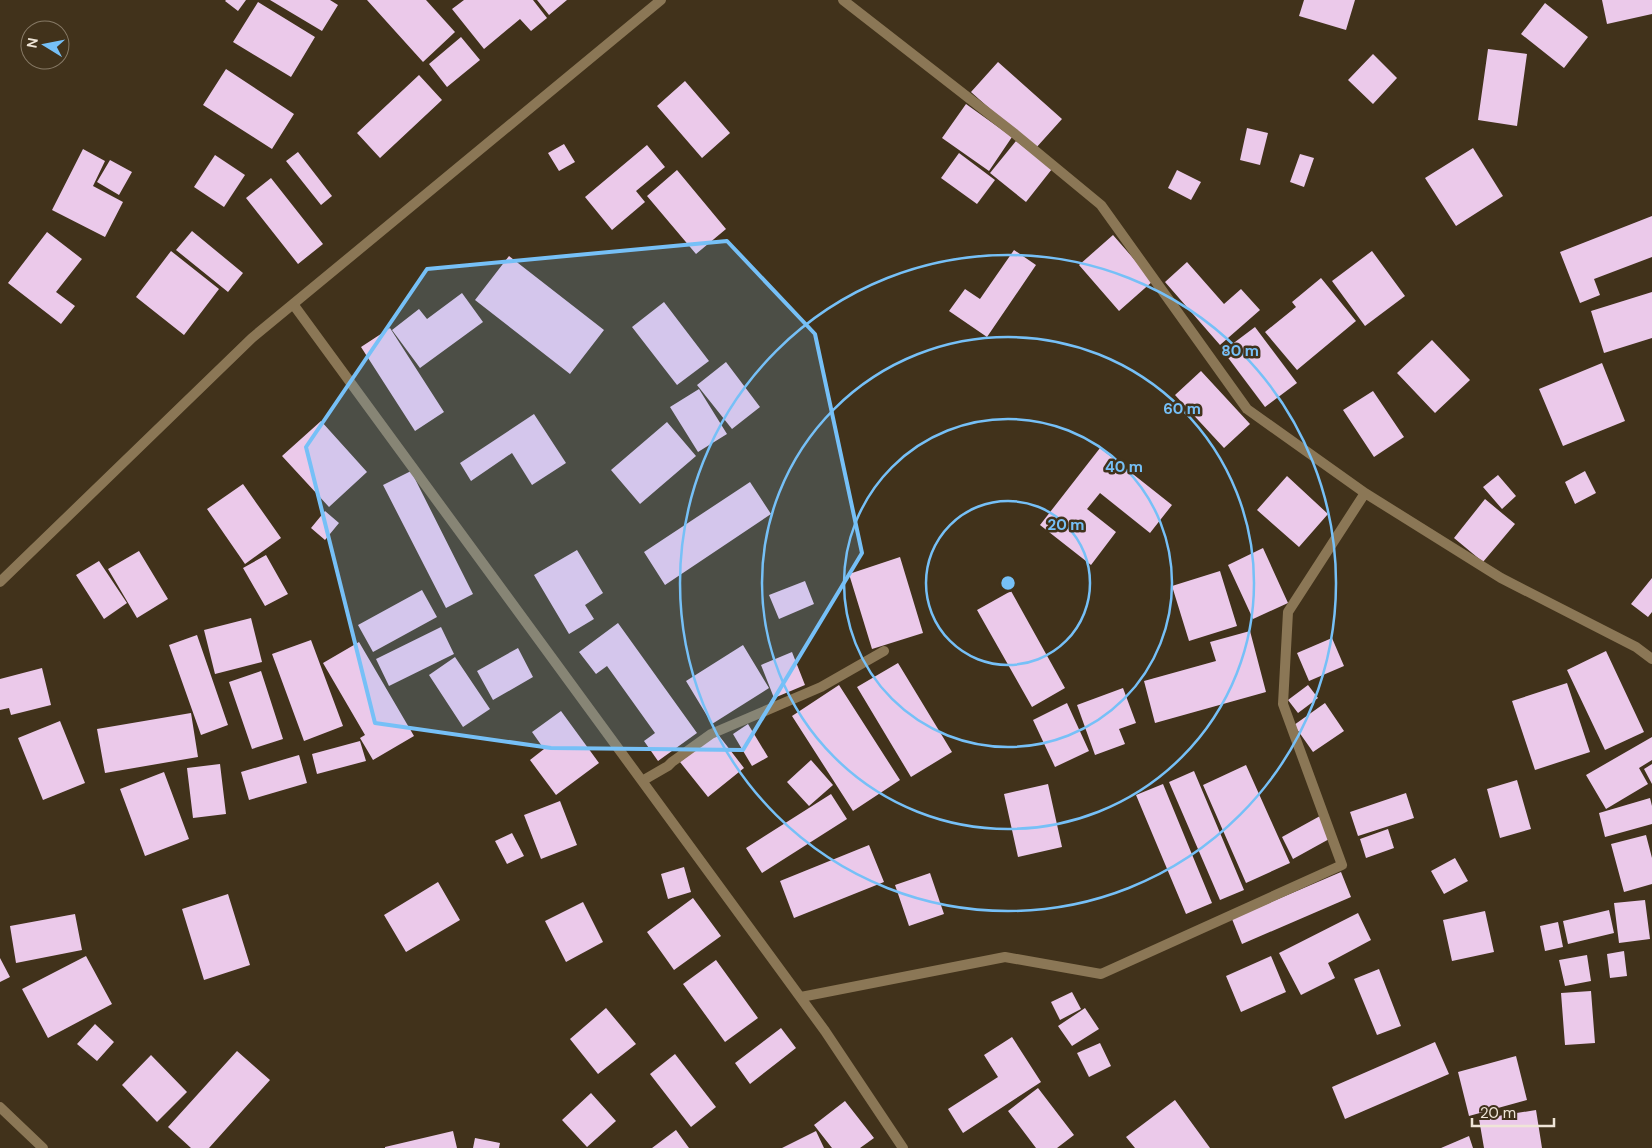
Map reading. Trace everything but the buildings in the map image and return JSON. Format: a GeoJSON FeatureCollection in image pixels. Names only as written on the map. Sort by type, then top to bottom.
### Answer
{"type":"FeatureCollection","features":[{"type":"Feature","properties":{"kind":"street"},"geometry":{"type":"LineString","coordinates":[[0,582],[252,338],[661,0]]}},
{"type":"Feature","properties":{"kind":"street"},"geometry":{"type":"LineString","coordinates":[[843,0],[1015,134],[1101,205],[1247,409],[1365,493],[1502,578],[1636,647],[1652,659]]}},
{"type":"Feature","properties":{"kind":"street"},"geometry":{"type":"LineString","coordinates":[[293,304],[826,1031],[903,1148]]}},
{"type":"Feature","properties":{"kind":"street"},"geometry":{"type":"LineString","coordinates":[[801,997],[1005,957],[1101,974],[1342,865],[1283,704],[1288,612],[1365,493]]}},
{"type":"Feature","properties":{"kind":"street"},"geometry":{"type":"LineString","coordinates":[[642,781],[668,766],[711,734],[821,687],[884,651]]}},
{"type":"Feature","properties":{"kind":"street"},"geometry":{"type":"LineString","coordinates":[[0,1107],[43,1148]]}},
{"type":"Feature","properties":{"kind":"highlighted area"},"geometry":{"type":"Polygon","coordinates":[[[727,241],[815,334],[862,553],[743,750],[551,748],[375,723],[306,447],[427,269],[727,241]]]}}]}
